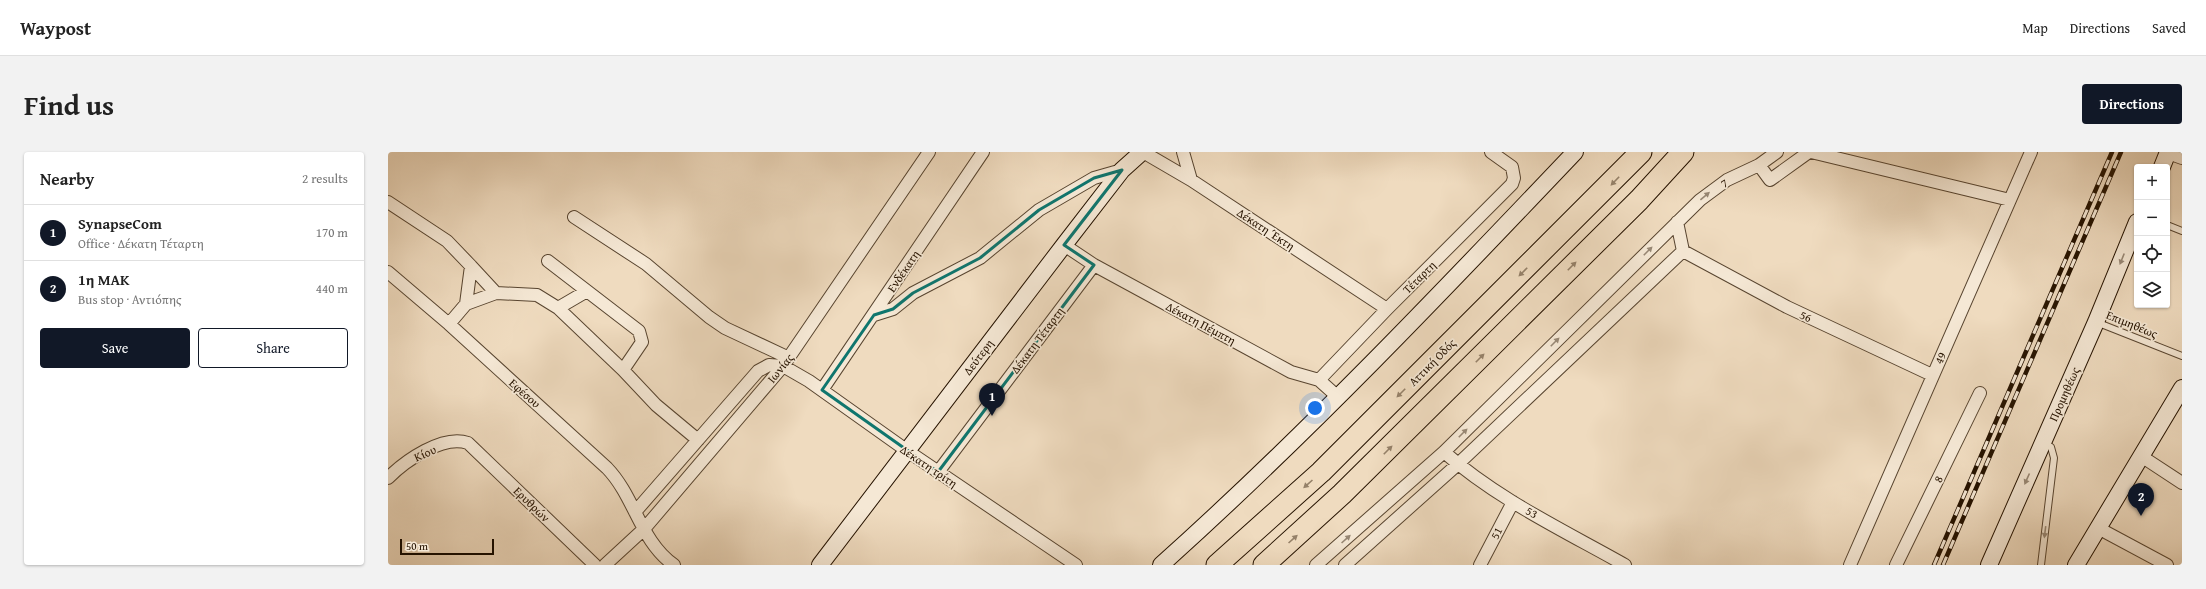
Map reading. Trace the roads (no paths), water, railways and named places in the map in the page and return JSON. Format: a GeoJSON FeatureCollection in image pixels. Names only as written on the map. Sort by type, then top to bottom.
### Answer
{"type":"FeatureCollection","features":[{"type":"Feature","properties":{"kind":"highway","name":"Αττική Οδός"},"geometry":{"type":"LineString","coordinates":[[1217,565],[1321,472],[1641,152]]}},
{"type":"Feature","properties":{"kind":"highway"},"geometry":{"type":"LineString","coordinates":[[1264,565],[1348,489],[1639,200],[1683,152]]}},
{"type":"Feature","properties":{"kind":"street","name":"Ιωνίας"},"geometry":{"type":"LineString","coordinates":[[609,564],[644,529],[786,362],[929,152]]}},
{"type":"Feature","properties":{"kind":"street","name":"Ενδέκατη"},"geometry":{"type":"LineString","coordinates":[[822,390],[983,152]]}},
{"type":"Feature","properties":{"kind":"street","name":"Δεύτερη"},"geometry":{"type":"LineString","coordinates":[[820,565],[906,450],[1122,170],[1142,152]]}},
{"type":"Feature","properties":{"kind":"street","name":"Δέκατη Έκτη"},"geometry":{"type":"LineString","coordinates":[[1142,152],[1191,180],[1387,309]]}},
{"type":"Feature","properties":{"kind":"street"},"geometry":{"type":"LineString","coordinates":[[1183,152],[1191,180]]}},
{"type":"Feature","properties":{"kind":"street","name":"Τέταρτη"},"geometry":{"type":"LineString","coordinates":[[1319,380],[1387,309],[1512,184],[1513,172],[1508,163],[1491,152]]}},
{"type":"Feature","properties":{"kind":"street"},"geometry":{"type":"LineString","coordinates":[[1161,565],[1230,503],[1338,398],[1575,152]]}},
{"type":"Feature","properties":{"kind":"street","name":"7"},"geometry":{"type":"LineString","coordinates":[[1316,565],[1444,452],[1677,222],[1712,190],[1727,180],[1759,165],[1777,152]]}},
{"type":"Feature","properties":{"kind":"street"},"geometry":{"type":"LineString","coordinates":[[1759,165],[1770,180],[1810,152],[2010,200]]}},
{"type":"Feature","properties":{"kind":"street","name":"49"},"geometry":{"type":"LineString","coordinates":[[1850,565],[2031,152]]}},
{"type":"Feature","properties":{"kind":"street"},"geometry":{"type":"LineString","coordinates":[[874,315],[893,308],[913,294],[980,258],[1045,206],[1094,178],[1122,170]]}},
{"type":"Feature","properties":{"kind":"street"},"geometry":{"type":"LineString","coordinates":[[388,202],[447,241],[496,293]]}},
{"type":"Feature","properties":{"kind":"street","name":"Δέκατη τρίτη"},"geometry":{"type":"LineString","coordinates":[[574,217],[646,264],[709,317],[725,328],[786,362],[822,390],[906,450],[1076,565]]}},
{"type":"Feature","properties":{"kind":"street"},"geometry":{"type":"LineString","coordinates":[[1345,565],[1458,464],[1683,251],[1677,222]]}},
{"type":"Feature","properties":{"kind":"street","name":"Προμηθέως"},"geometry":{"type":"LineString","coordinates":[[1989,565],[2096,322],[2134,229]]}},
{"type":"Feature","properties":{"kind":"street","name":"Δέκατη Πέμπτη"},"geometry":{"type":"LineString","coordinates":[[1064,245],[1094,265],[1291,372],[1319,380],[1338,398]]}},
{"type":"Feature","properties":{"kind":"street","name":"56"},"geometry":{"type":"LineString","coordinates":[[1683,251],[1787,307],[1932,375]]}},
{"type":"Feature","properties":{"kind":"street"},"geometry":{"type":"LineString","coordinates":[[548,261],[639,331],[642,336],[642,342],[639,350],[623,370]]}},
{"type":"Feature","properties":{"kind":"street","name":"Δέκατη Τέταρτη"},"geometry":{"type":"LineString","coordinates":[[938,472],[1094,265]]}},
{"type":"Feature","properties":{"kind":"street"},"geometry":{"type":"LineString","coordinates":[[466,304],[471,266]]}},
{"type":"Feature","properties":{"kind":"street","name":"Εφέσου"},"geometry":{"type":"LineString","coordinates":[[388,272],[449,324],[607,468],[622,485],[654,546],[674,565]]}},
{"type":"Feature","properties":{"kind":"street"},"geometry":{"type":"LineString","coordinates":[[558,308],[588,291]]}},
{"type":"Feature","properties":{"kind":"street"},"geometry":{"type":"LineString","coordinates":[[449,324],[466,304],[496,293],[537,295],[558,308],[623,370],[656,405],[698,440]]}},
{"type":"Feature","properties":{"kind":"street"},"geometry":{"type":"LineString","coordinates":[[635,512],[761,369],[769,365],[786,362]]}},
{"type":"Feature","properties":{"kind":"street"},"geometry":{"type":"LineString","coordinates":[[2076,565],[2182,388]]}},
{"type":"Feature","properties":{"kind":"street","name":"8"},"geometry":{"type":"LineString","coordinates":[[1896,565],[1980,393]]}},
{"type":"Feature","properties":{"kind":"street","name":"Κίου"},"geometry":{"type":"LineString","coordinates":[[388,478],[400,466],[424,452],[456,441],[468,443]]}},
{"type":"Feature","properties":{"kind":"street","name":"Ερυθρών"},"geometry":{"type":"LineString","coordinates":[[468,443],[595,565]]}},
{"type":"Feature","properties":{"kind":"street","name":"53"},"geometry":{"type":"LineString","coordinates":[[1444,452],[1470,474],[1513,502],[1625,565]]}},
{"type":"Feature","properties":{"kind":"street"},"geometry":{"type":"LineString","coordinates":[[2141,456],[2182,483]]}},
{"type":"Feature","properties":{"kind":"street","name":"51"},"geometry":{"type":"LineString","coordinates":[[1480,565],[1513,502]]}},
{"type":"Feature","properties":{"kind":"street"},"geometry":{"type":"LineString","coordinates":[[2098,528],[2167,565]]}},
{"type":"Feature","properties":{"kind":"lane"},"geometry":{"type":"LineString","coordinates":[[2170,226],[2182,231]]}},
{"type":"Feature","properties":{"kind":"lane","name":"Επιμηθέως"},"geometry":{"type":"LineString","coordinates":[[2096,322],[2182,356]]}},
{"type":"Feature","properties":{"kind":"lane"},"geometry":{"type":"LineString","coordinates":[[2041,565],[2054,458],[2051,447],[2043,443]]}},
{"type":"Feature","properties":{"kind":"railway"},"geometry":{"type":"LineString","coordinates":[[1934,565],[2112,152]]}},
{"type":"Feature","properties":{"kind":"railway"},"geometry":{"type":"LineString","coordinates":[[1943,565],[2121,152]]}},
{"type":"Feature","properties":{"kind":"place","name":"SynapseCom"},"geometry":{"type":"Point","coordinates":[992,416]}},
{"type":"Feature","properties":{"kind":"place","name":"1η ΜΑΚ"},"geometry":{"type":"Point","coordinates":[2141,516]}}]}
